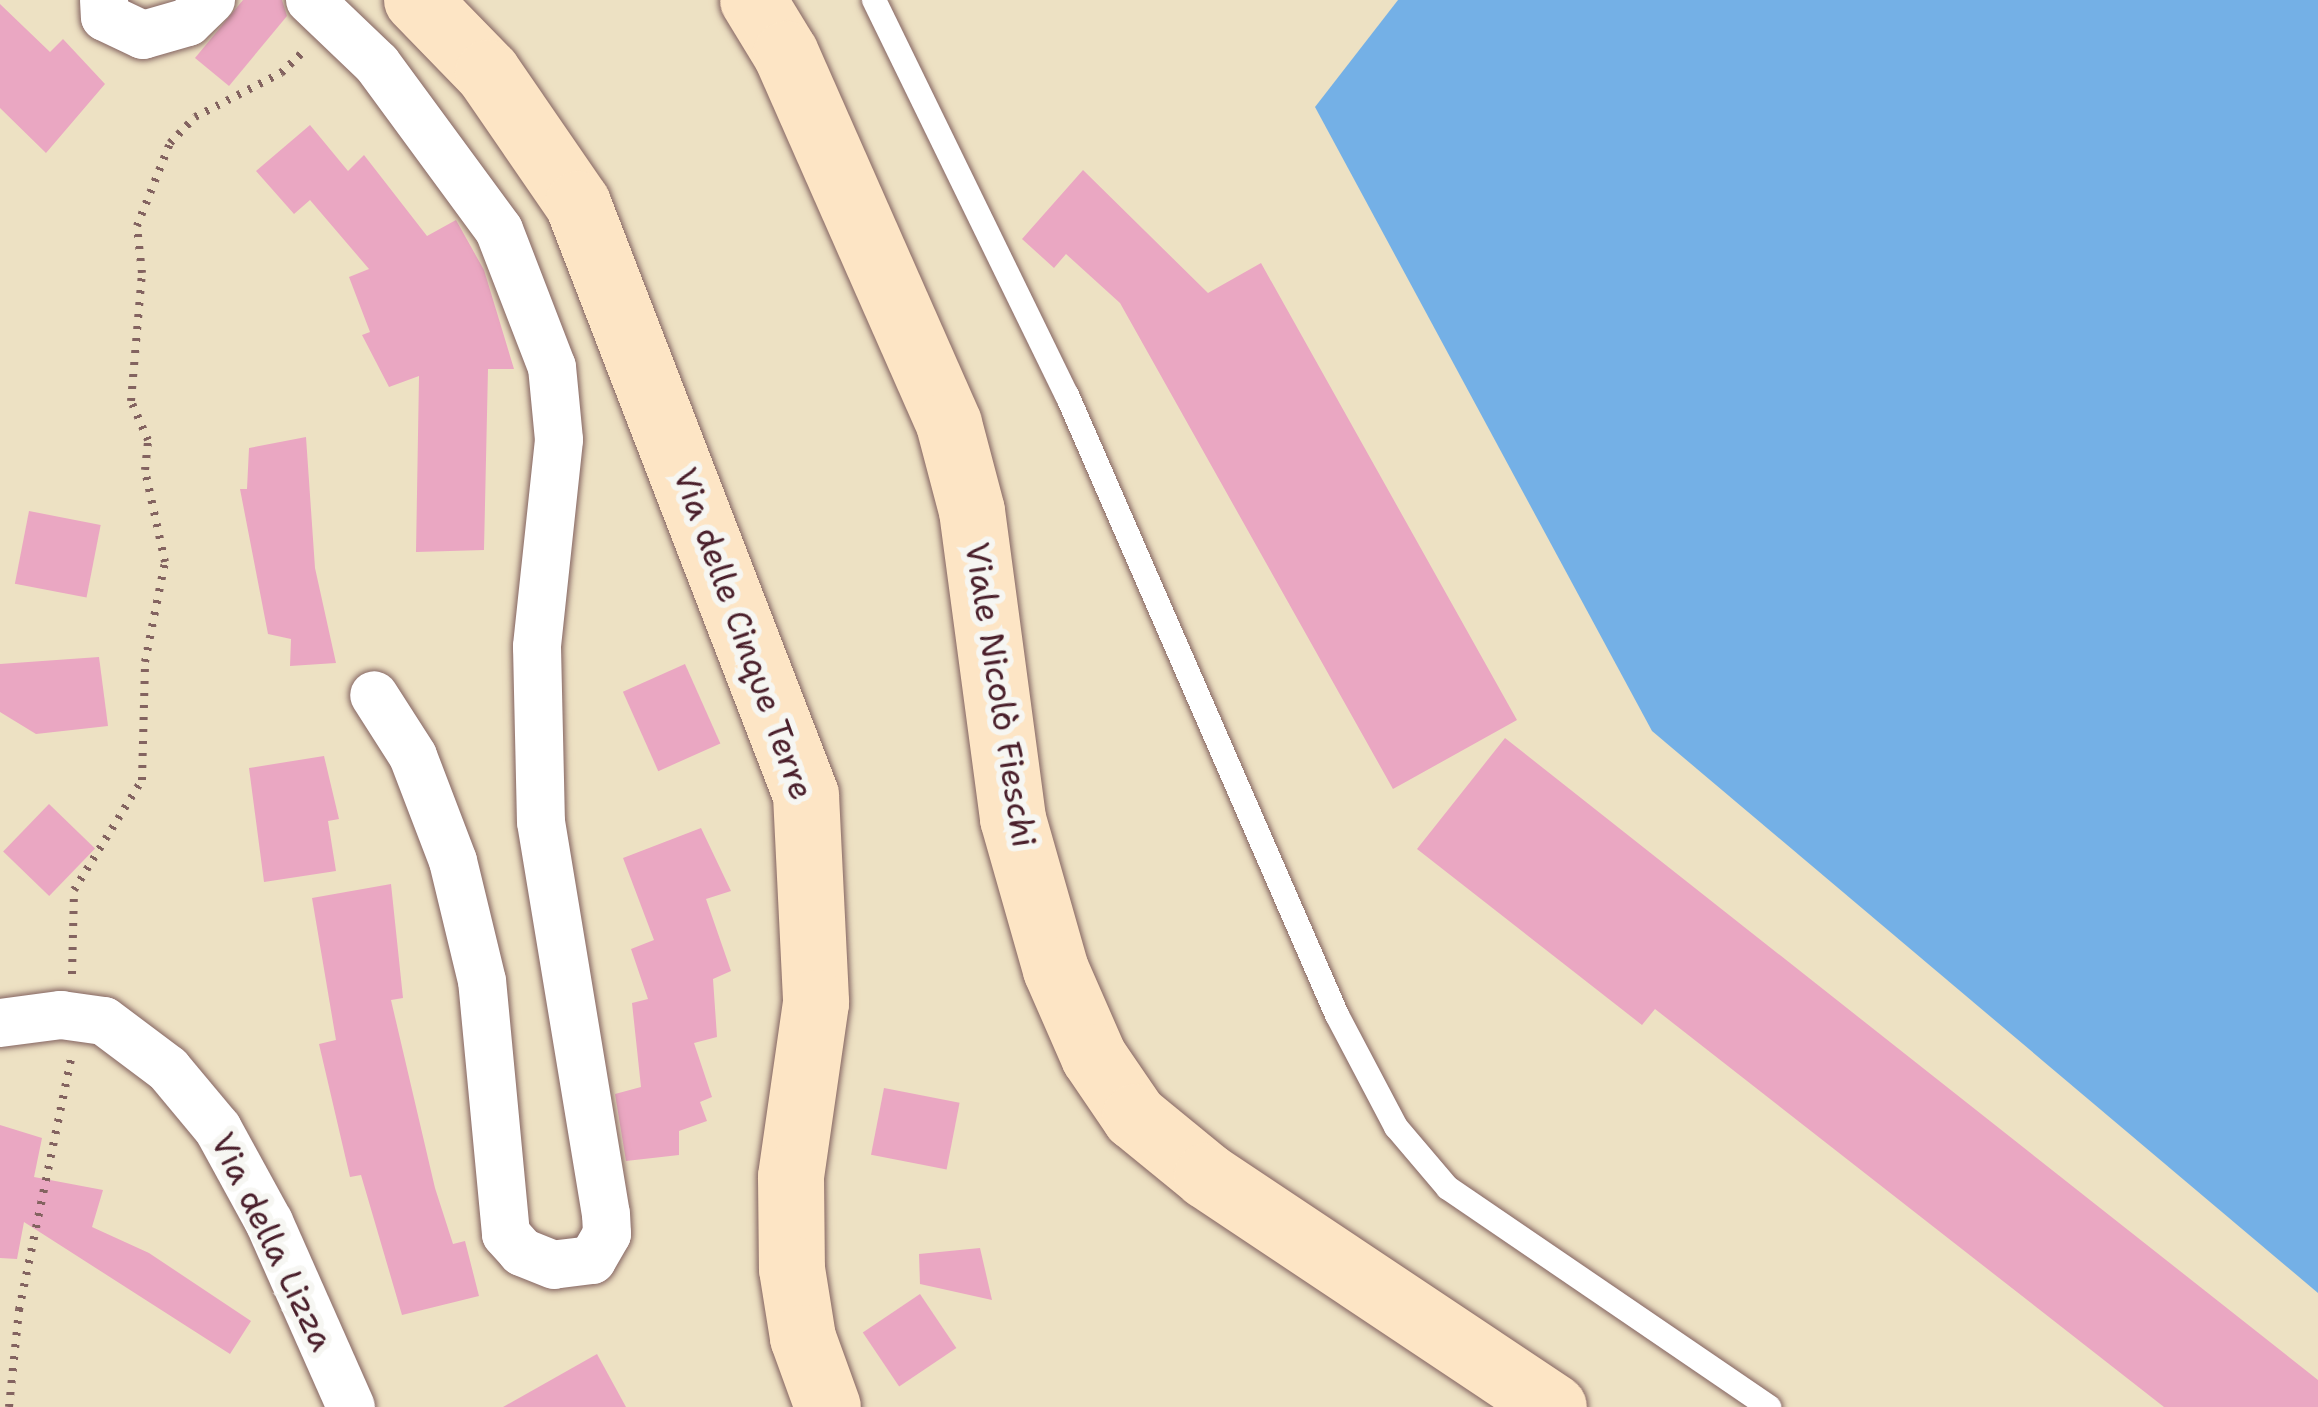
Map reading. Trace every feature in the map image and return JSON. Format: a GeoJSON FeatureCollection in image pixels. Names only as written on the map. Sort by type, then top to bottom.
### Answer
{"type":"FeatureCollection","features":[{"type":"Feature","properties":{"kind":"main road","name":"Via delle Cinque Terre"},"geometry":{"type":"LineString","coordinates":[[417,0],[488,73],[578,204],[806,795],[816,1003],[791,1178],[792,1269],[803,1338],[828,1407]]}},
{"type":"Feature","properties":{"kind":"main road","name":"Viale Nicolò Fieschi"},"geometry":{"type":"LineString","coordinates":[[753,0],[796,76],[949,424],[972,511],[1013,819],[1056,970],[1094,1057],[1135,1118],[1207,1176],[1554,1407]]}},
{"type":"Feature","properties":{"kind":"street"},"geometry":{"type":"LineString","coordinates":[[104,0],[105,17],[143,35],[188,22],[211,0]]}},
{"type":"Feature","properties":{"kind":"street"},"geometry":{"type":"LineString","coordinates":[[310,0],[377,64],[499,230],[552,367],[559,440],[537,647],[541,822],[606,1214],[607,1234],[592,1260],[554,1265],[522,1252],[506,1234],[482,981],[453,862],[413,756],[374,695]]}},
{"type":"Feature","properties":{"kind":"street"},"geometry":{"type":"LineString","coordinates":[[0,1023],[61,1015]]}},
{"type":"Feature","properties":{"kind":"street","name":"Via della Lizza"},"geometry":{"type":"LineString","coordinates":[[61,1015],[124,1030],[218,1130],[351,1407]]}},
{"type":"Feature","properties":{"kind":"lane"},"geometry":{"type":"LineString","coordinates":[[874,0],[1067,395],[1337,1015],[1396,1127],[1448,1188],[1768,1407]]}},
{"type":"Feature","properties":{"kind":"path"},"geometry":{"type":"LineString","coordinates":[[10,1407],[36,1215],[74,1072],[61,1015],[78,953],[74,890],[142,780],[145,662],[165,562],[145,470],[148,440],[131,401],[142,273],[137,226],[170,142],[195,117],[269,81],[321,40],[358,68],[377,64]]}},
{"type":"Feature","properties":{"kind":"water"},"geometry":{"type":"Polygon","coordinates":[[[1398,0],[2318,0],[2318,1293],[1652,731],[1315,107],[1398,0]]]}},
{"type":"Feature","properties":{"kind":"building"},"geometry":{"type":"Polygon","coordinates":[[[243,0],[282,0],[287,16],[229,86],[195,58],[243,0]]]}},
{"type":"Feature","properties":{"kind":"building"},"geometry":{"type":"Polygon","coordinates":[[[0,4],[50,52],[63,39],[105,84],[46,153],[0,108],[0,4]]]}},
{"type":"Feature","properties":{"kind":"building"},"geometry":{"type":"Polygon","coordinates":[[[310,125],[348,171],[364,155],[427,236],[456,220],[484,270],[514,369],[488,369],[484,550],[416,552],[419,376],[389,387],[362,335],[370,332],[349,277],[369,269],[310,200],[294,214],[256,171],[310,125]]]}},
{"type":"Feature","properties":{"kind":"building"},"geometry":{"type":"Polygon","coordinates":[[[1083,170],[1208,293],[1261,263],[1517,720],[1393,789],[1120,303],[1066,254],[1054,268],[1022,239],[1083,170]]]}},
{"type":"Feature","properties":{"kind":"building"},"geometry":{"type":"Polygon","coordinates":[[[306,437],[315,568],[336,663],[290,666],[291,639],[268,634],[240,489],[247,489],[249,448],[306,437]]]}},
{"type":"Feature","properties":{"kind":"building"},"geometry":{"type":"Polygon","coordinates":[[[29,511],[101,525],[87,598],[15,584],[29,511]]]}},
{"type":"Feature","properties":{"kind":"building"},"geometry":{"type":"Polygon","coordinates":[[[99,657],[108,726],[36,734],[0,712],[0,664],[99,657]]]}},
{"type":"Feature","properties":{"kind":"building"},"geometry":{"type":"Polygon","coordinates":[[[685,664],[720,743],[658,771],[623,692],[685,664]]]}},
{"type":"Feature","properties":{"kind":"building"},"geometry":{"type":"Polygon","coordinates":[[[1505,738],[2318,1380],[2318,1407],[2164,1407],[1655,1009],[1642,1025],[1417,849],[1505,738]]]}},
{"type":"Feature","properties":{"kind":"building"},"geometry":{"type":"Polygon","coordinates":[[[324,756],[339,819],[328,821],[336,871],[264,882],[249,768],[324,756]]]}},
{"type":"Feature","properties":{"kind":"building"},"geometry":{"type":"Polygon","coordinates":[[[49,804],[95,848],[49,896],[3,851],[49,804]]]}},
{"type":"Feature","properties":{"kind":"building"},"geometry":{"type":"Polygon","coordinates":[[[701,828],[731,891],[706,899],[731,971],[713,979],[717,1037],[694,1043],[712,1097],[700,1102],[707,1121],[679,1131],[679,1155],[626,1161],[615,1094],[641,1087],[632,1003],[648,999],[631,949],[654,940],[623,858],[701,828]]]}},
{"type":"Feature","properties":{"kind":"building"},"geometry":{"type":"Polygon","coordinates":[[[391,884],[403,998],[391,1000],[435,1188],[453,1244],[465,1241],[479,1296],[402,1315],[361,1175],[350,1177],[319,1044],[336,1040],[312,898],[391,884]]]}},
{"type":"Feature","properties":{"kind":"building"},"geometry":{"type":"Polygon","coordinates":[[[884,1088],[960,1103],[947,1169],[871,1155],[884,1088]]]}},
{"type":"Feature","properties":{"kind":"building"},"geometry":{"type":"Polygon","coordinates":[[[0,1125],[42,1138],[34,1177],[103,1190],[92,1227],[149,1253],[251,1321],[230,1354],[24,1222],[17,1259],[0,1258],[0,1125]]]}},
{"type":"Feature","properties":{"kind":"building"},"geometry":{"type":"Polygon","coordinates":[[[980,1248],[992,1300],[920,1284],[919,1254],[980,1248]]]}},
{"type":"Feature","properties":{"kind":"building"},"geometry":{"type":"Polygon","coordinates":[[[920,1294],[956,1348],[899,1386],[863,1333],[920,1294]]]}},
{"type":"Feature","properties":{"kind":"building"},"geometry":{"type":"Polygon","coordinates":[[[597,1354],[626,1407],[503,1407],[597,1354]]]}}]}
